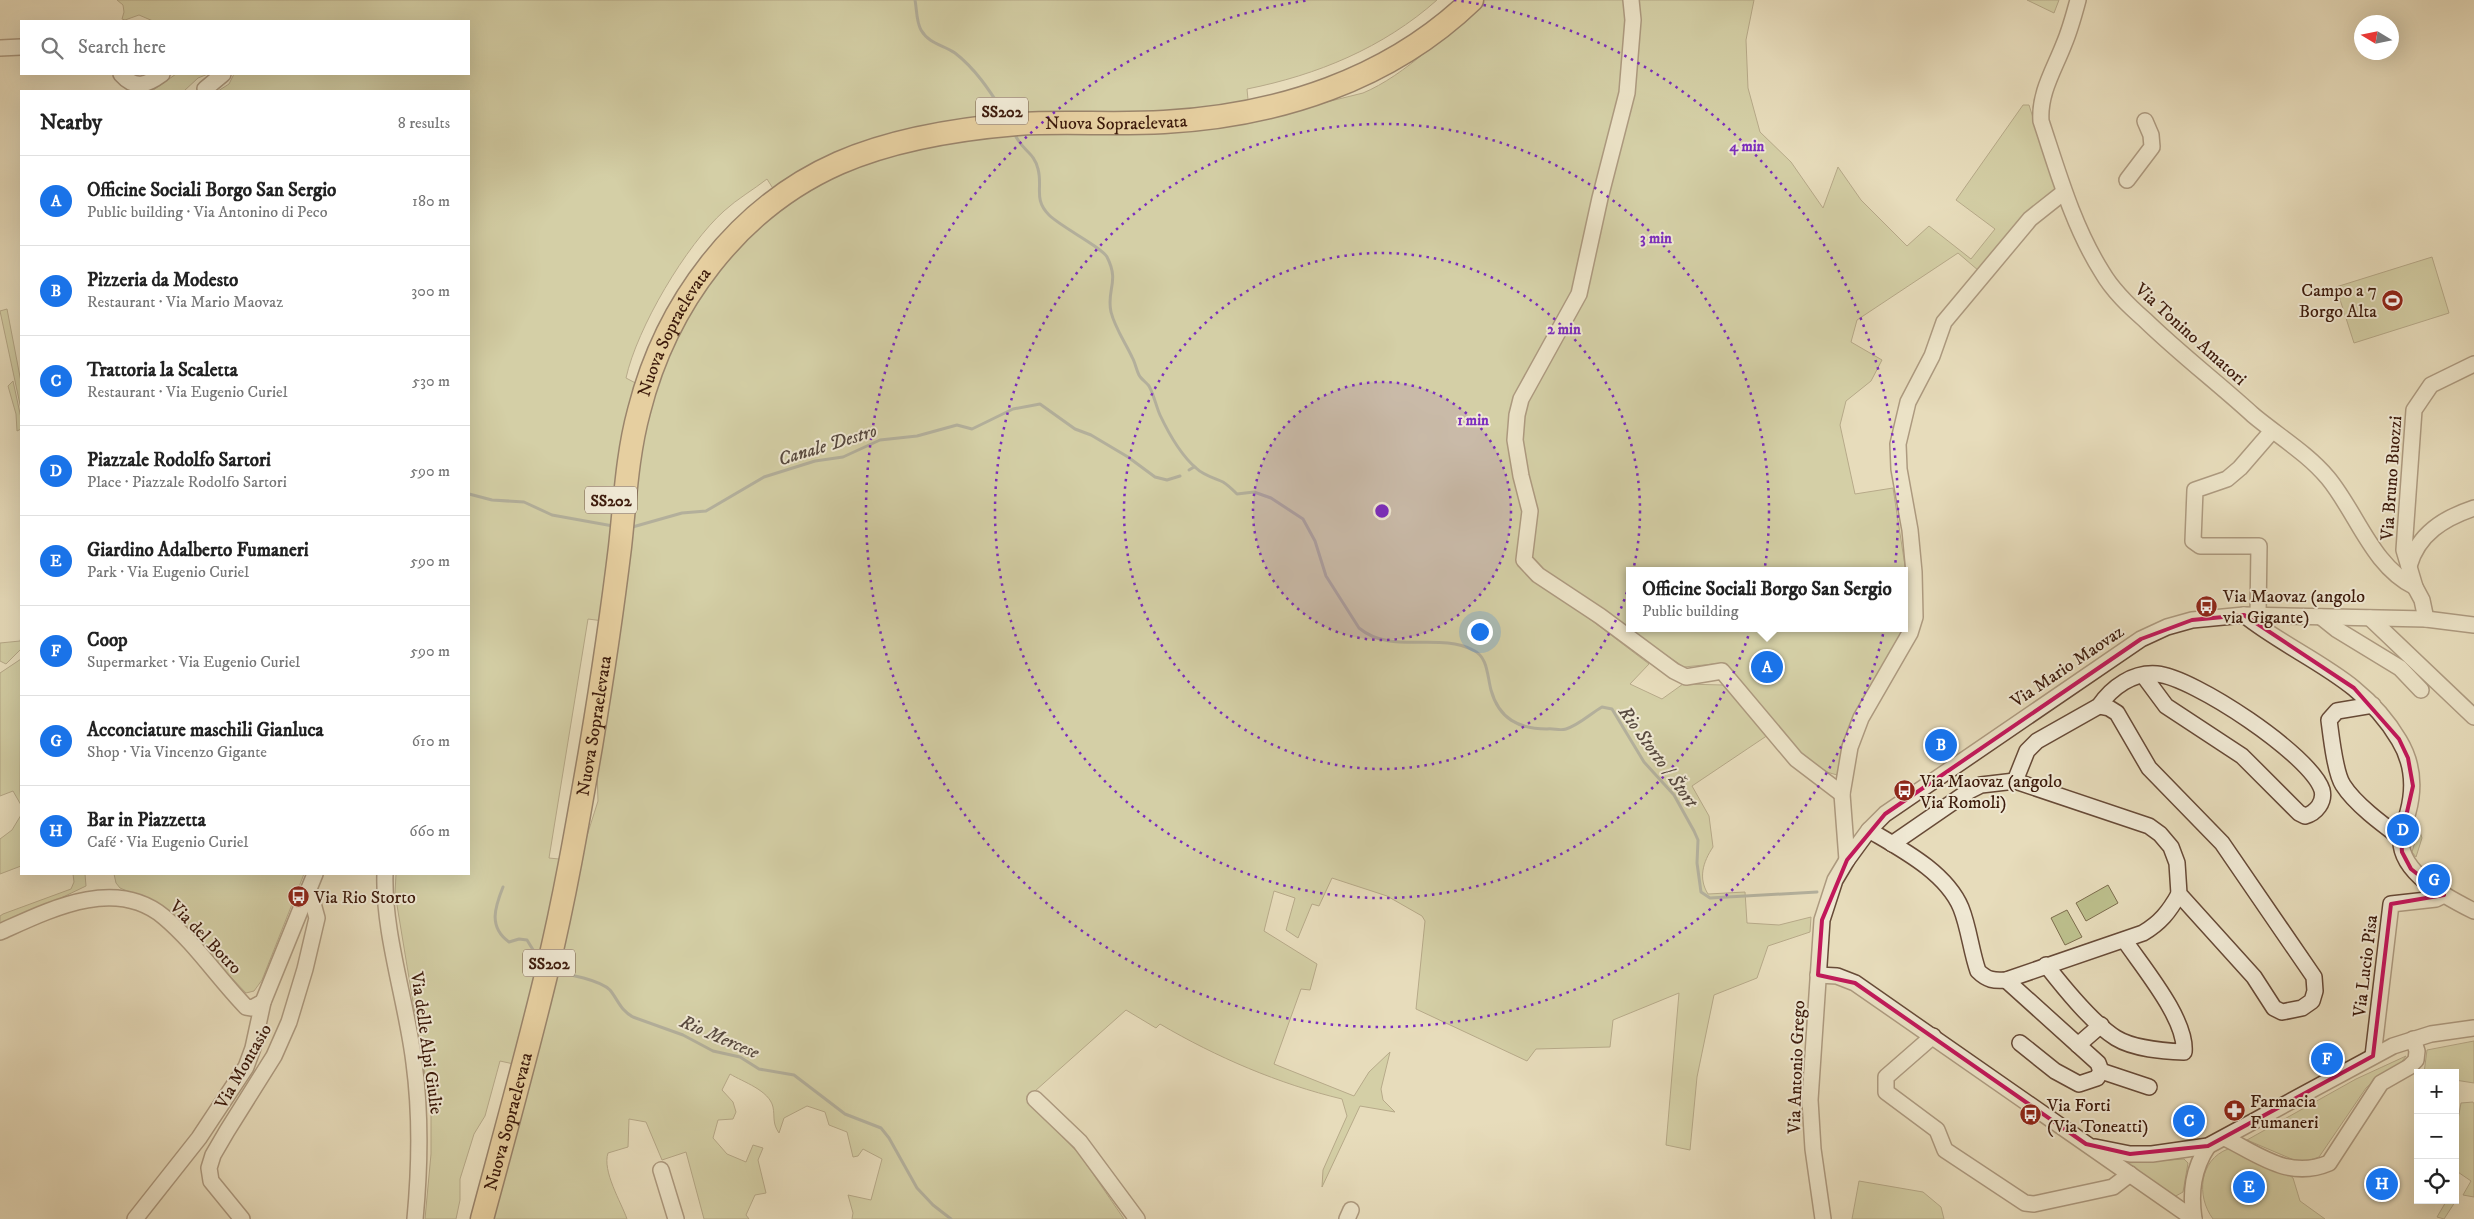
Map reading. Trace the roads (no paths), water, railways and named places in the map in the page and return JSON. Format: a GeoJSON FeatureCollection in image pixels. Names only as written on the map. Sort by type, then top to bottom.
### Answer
{"type":"FeatureCollection","features":[{"type":"Feature","properties":{"kind":"highway","name":"Nuova Sopraelevata"},"geometry":{"type":"LineString","coordinates":[[468,1219],[548,970],[564,860],[592,738],[603,621],[632,443],[639,385],[661,316],[696,260],[741,210],[836,164],[888,146],[929,136],[1017,124],[1158,123],[1193,120],[1248,105],[1308,84],[1363,61],[1394,43],[1451,0]]}},
{"type":"Feature","properties":{"kind":"highway","name":"Nuova Sopraelevata"},"geometry":{"type":"LineString","coordinates":[[1248,105],[1313,96],[1376,69],[1429,36],[1472,0]]}},
{"type":"Feature","properties":{"kind":"highway","name":"Nuova Sopraelevata"},"geometry":{"type":"LineString","coordinates":[[482,1219],[517,1064]]}},
{"type":"Feature","properties":{"kind":"street"},"geometry":{"type":"LineString","coordinates":[[1631,0],[1633,20],[1627,93],[1600,198],[1579,294],[1521,399],[1517,416],[1516,456],[1530,511],[1524,560],[1538,574],[1600,616],[1674,671],[1686,677],[1722,671],[1796,759],[1842,794]]}},
{"type":"Feature","properties":{"kind":"street","name":"Via Tonino Amatori"},"geometry":{"type":"LineString","coordinates":[[2078,0],[2065,43],[2042,96],[2040,111],[2041,121],[2064,192],[2102,273],[2125,302],[2176,350],[2272,431],[2304,455],[2328,478],[2370,543],[2389,566],[2407,583],[2415,587]]}},
{"type":"Feature","properties":{"kind":"street"},"geometry":{"type":"LineString","coordinates":[[0,48],[20,47]]}},
{"type":"Feature","properties":{"kind":"street"},"geometry":{"type":"LineString","coordinates":[[122,75],[131,83],[140,85],[151,82],[161,75]]}},
{"type":"Feature","properties":{"kind":"street"},"geometry":{"type":"LineString","coordinates":[[205,89],[222,75]]}},
{"type":"Feature","properties":{"kind":"street"},"geometry":{"type":"LineString","coordinates":[[2127,180],[2152,147],[2151,135],[2145,121]]}},
{"type":"Feature","properties":{"kind":"street"},"geometry":{"type":"LineString","coordinates":[[1847,860],[1842,794],[1850,747],[1861,718],[1910,633],[1915,617],[1914,572],[1910,530],[1899,469],[1898,444],[1908,402],[1918,386],[1944,322],[2023,226],[2044,206],[2064,192]]}},
{"type":"Feature","properties":{"kind":"street","name":"Via Bruno Buozzi"},"geometry":{"type":"LineString","coordinates":[[2426,619],[2422,600],[2415,587],[2404,550],[2404,524],[2414,410],[2431,385],[2474,364]]}},
{"type":"Feature","properties":{"kind":"street"},"geometry":{"type":"LineString","coordinates":[[2272,431],[2240,468],[2227,479],[2195,490],[2193,541],[2200,546],[2259,546],[2251,615],[2262,629],[2336,674],[2372,705],[2399,739],[2408,758],[2413,782],[2412,797],[2400,838],[2402,852],[2407,863],[2416,874],[2444,895],[2474,911]]}},
{"type":"Feature","properties":{"kind":"street"},"geometry":{"type":"LineString","coordinates":[[2409,566],[2419,541],[2431,530],[2445,520],[2474,508]]}},
{"type":"Feature","properties":{"kind":"street","name":"Via Mario Maovaz"},"geometry":{"type":"LineString","coordinates":[[1818,975],[1822,920],[1835,880],[1868,830],[1884,814],[2141,639],[2166,627],[2192,620],[2251,615],[2426,619],[2474,625]]}},
{"type":"Feature","properties":{"kind":"street"},"geometry":{"type":"LineString","coordinates":[[2321,617],[2400,668],[2421,690]]}},
{"type":"Feature","properties":{"kind":"street"},"geometry":{"type":"LineString","coordinates":[[2370,618],[2474,717]]}},
{"type":"Feature","properties":{"kind":"street"},"geometry":{"type":"LineString","coordinates":[[2015,781],[2027,751],[2037,742],[2100,706],[2125,681],[2143,675],[2155,674],[2174,677],[2210,694],[2274,737],[2319,784],[2323,799],[2320,805],[2311,815],[2305,816],[2299,813],[2242,756],[2166,706],[2143,675]]}},
{"type":"Feature","properties":{"kind":"street"},"geometry":{"type":"LineString","coordinates":[[2372,705],[2337,711],[2329,720],[2334,752],[2343,786],[2380,822],[2400,838]]}},
{"type":"Feature","properties":{"kind":"street"},"geometry":{"type":"LineString","coordinates":[[2100,706],[2117,712],[2149,768],[2222,843],[2314,977],[2316,991],[2312,1001],[2292,1012],[2282,1012],[2274,1008],[2254,977],[2179,894]]}},
{"type":"Feature","properties":{"kind":"street"},"geometry":{"type":"LineString","coordinates":[[1868,830],[1932,872],[1955,896],[1961,909],[1978,971],[1985,978],[1995,981],[2006,980],[2046,965],[2125,941],[2158,924],[2170,910],[2179,894],[2177,863],[2171,847],[2160,834],[2149,826],[2015,781],[1980,785],[1892,844]]}},
{"type":"Feature","properties":{"kind":"street"},"geometry":{"type":"LineString","coordinates":[[135,1219],[183,1160],[238,1082],[253,1048],[263,1002],[315,875]]}},
{"type":"Feature","properties":{"kind":"street","name":"Via delle Alpi Giulie"},"geometry":{"type":"LineString","coordinates":[[386,875],[387,904],[414,1062],[420,1121],[420,1163],[415,1219]]}},
{"type":"Feature","properties":{"kind":"street","name":"Via Montasio"},"geometry":{"type":"LineString","coordinates":[[242,1219],[211,1181],[209,1168],[222,1139],[274,1056],[289,1022],[305,969],[316,918],[309,889]]}},
{"type":"Feature","properties":{"kind":"street","name":"Via Lucio Pisa"},"geometry":{"type":"LineString","coordinates":[[2373,1056],[2391,904],[2436,899],[2444,895]]}},
{"type":"Feature","properties":{"kind":"street","name":"Via del Botro"},"geometry":{"type":"LineString","coordinates":[[0,932],[87,899],[112,898],[140,904],[165,917],[246,1007],[252,1008],[263,1002]]}},
{"type":"Feature","properties":{"kind":"street"},"geometry":{"type":"LineString","coordinates":[[2046,965],[2064,988],[2116,1038],[2164,1051],[2184,1052],[2185,1041],[2180,1024],[2125,941]]}},
{"type":"Feature","properties":{"kind":"street"},"geometry":{"type":"LineString","coordinates":[[1818,975],[1837,976],[1855,983],[2194,1219]]}},
{"type":"Feature","properties":{"kind":"street","name":"Via Antonio Grego"},"geometry":{"type":"LineString","coordinates":[[1818,975],[1810,1100],[1812,1148],[1823,1219]]}},
{"type":"Feature","properties":{"kind":"street"},"geometry":{"type":"LineString","coordinates":[[2006,980],[2098,1063],[2102,1072],[2149,1086]]}},
{"type":"Feature","properties":{"kind":"street"},"geometry":{"type":"LineString","coordinates":[[2078,1045],[2101,1025]]}},
{"type":"Feature","properties":{"kind":"street"},"geometry":{"type":"LineString","coordinates":[[2086,1144],[2130,1154],[2175,1152],[2208,1146],[2373,1056],[2413,1039],[2474,1028]]}},
{"type":"Feature","properties":{"kind":"street"},"geometry":{"type":"LineString","coordinates":[[1933,1036],[1886,1077],[1886,1092],[1938,1130],[1945,1150],[2025,1203],[2034,1204],[2113,1187],[2130,1174]]}},
{"type":"Feature","properties":{"kind":"street"},"geometry":{"type":"LineString","coordinates":[[2224,1138],[2289,1169],[2302,1170],[2329,1163],[2381,1083],[2409,1067],[2416,1060],[2413,1039]]}},
{"type":"Feature","properties":{"kind":"street"},"geometry":{"type":"LineString","coordinates":[[2020,1043],[2055,1071],[2079,1084],[2097,1078],[2102,1072]]}},
{"type":"Feature","properties":{"kind":"street"},"geometry":{"type":"LineString","coordinates":[[1035,1100],[1080,1142],[1137,1219]]}},
{"type":"Feature","properties":{"kind":"street"},"geometry":{"type":"LineString","coordinates":[[2194,1219],[2192,1189],[2194,1174],[2208,1146]]}},
{"type":"Feature","properties":{"kind":"street"},"geometry":{"type":"LineString","coordinates":[[661,1170],[676,1219]]}},
{"type":"Feature","properties":{"kind":"waterway"},"geometry":{"type":"LineString","coordinates":[[915,0],[918,23],[924,35],[951,50],[963,60],[983,82],[1006,116]]}},
{"type":"Feature","properties":{"kind":"waterway","name":"Rio Storto / Štort"},"geometry":{"type":"LineString","coordinates":[[1014,132],[1036,163],[1039,175],[1041,204],[1044,209],[1055,220],[1098,248],[1107,257],[1111,266],[1113,280],[1110,298],[1113,318],[1139,375],[1149,386],[1160,415],[1180,450],[1190,463],[1199,470],[1223,482],[1237,494],[1254,492],[1271,498],[1303,519],[1315,541],[1326,576],[1359,628],[1372,636],[1385,640],[1445,643],[1473,650],[1482,657],[1488,673],[1491,690],[1499,708],[1512,720],[1528,727],[1563,730],[1575,725],[1602,707],[1612,709],[1644,762],[1674,795],[1694,831],[1698,840],[1697,863],[1701,892],[1710,898],[1817,892]]}},
{"type":"Feature","properties":{"kind":"waterway","name":"Canale Destro"},"geometry":{"type":"LineString","coordinates":[[629,528],[682,513],[706,511],[764,477],[815,461],[843,457],[880,440],[917,436],[957,425],[972,429],[1013,409],[1040,404],[1075,429],[1091,435],[1128,457],[1155,477],[1167,480],[1180,476]]}},
{"type":"Feature","properties":{"kind":"waterway","name":"Rio Storto / Štort"},"geometry":{"type":"LineString","coordinates":[[1189,470],[1194,467]]}},
{"type":"Feature","properties":{"kind":"waterway","name":"Canale Destro"},"geometry":{"type":"LineString","coordinates":[[470,494],[492,500],[524,502],[552,515],[613,526]]}},
{"type":"Feature","properties":{"kind":"waterway","name":"Rio Mercese"},"geometry":{"type":"LineString","coordinates":[[503,887],[495,916],[498,930],[509,942],[519,939],[527,940],[540,961]]}},
{"type":"Feature","properties":{"kind":"waterway","name":"Rio Mercese"},"geometry":{"type":"LineString","coordinates":[[555,972],[584,978],[605,986],[629,1015],[633,1017],[683,1035],[713,1051],[740,1057],[759,1069],[794,1075],[845,1114],[881,1128],[889,1138],[917,1188],[933,1205],[951,1219]]}},
{"type":"Feature","properties":{"kind":"place","name":"Campo a 7 Borgo Alta"},"geometry":{"type":"Point","coordinates":[2393,300]}},
{"type":"Feature","properties":{"kind":"place","name":"Via Maovaz (angolo via Gigante)"},"geometry":{"type":"Point","coordinates":[2207,606]}},
{"type":"Feature","properties":{"kind":"place","name":"Officine Sociali Borgo San Sergio"},"geometry":{"type":"Point","coordinates":[1767,667]}},
{"type":"Feature","properties":{"kind":"place","name":"Pizzeria da Modesto"},"geometry":{"type":"Point","coordinates":[1941,745]}},
{"type":"Feature","properties":{"kind":"place","name":"Via Maovaz (angolo Via Romoli)"},"geometry":{"type":"Point","coordinates":[1904,791]}},
{"type":"Feature","properties":{"kind":"place","name":"Piazzale Rodolfo Sartori"},"geometry":{"type":"Point","coordinates":[2403,830]}},
{"type":"Feature","properties":{"kind":"place","name":"Acconciature maschili Gianluca"},"geometry":{"type":"Point","coordinates":[2434,880]}},
{"type":"Feature","properties":{"kind":"place","name":"Via Rio Storto"},"geometry":{"type":"Point","coordinates":[298,897]}},
{"type":"Feature","properties":{"kind":"place","name":"Coop"},"geometry":{"type":"Point","coordinates":[2327,1059]}},
{"type":"Feature","properties":{"kind":"place","name":"Farmacia Fumaneri"},"geometry":{"type":"Point","coordinates":[2234,1111]}},
{"type":"Feature","properties":{"kind":"place","name":"Via Forti (Via Toneatti)"},"geometry":{"type":"Point","coordinates":[2031,1115]}},
{"type":"Feature","properties":{"kind":"place","name":"Trattoria la Scaletta"},"geometry":{"type":"Point","coordinates":[2189,1121]}},
{"type":"Feature","properties":{"kind":"place","name":"Bar in Piazzetta"},"geometry":{"type":"Point","coordinates":[2382,1184]}},
{"type":"Feature","properties":{"kind":"place","name":"Giardino Adalberto Fumaneri"},"geometry":{"type":"Point","coordinates":[2249,1187]}}]}
